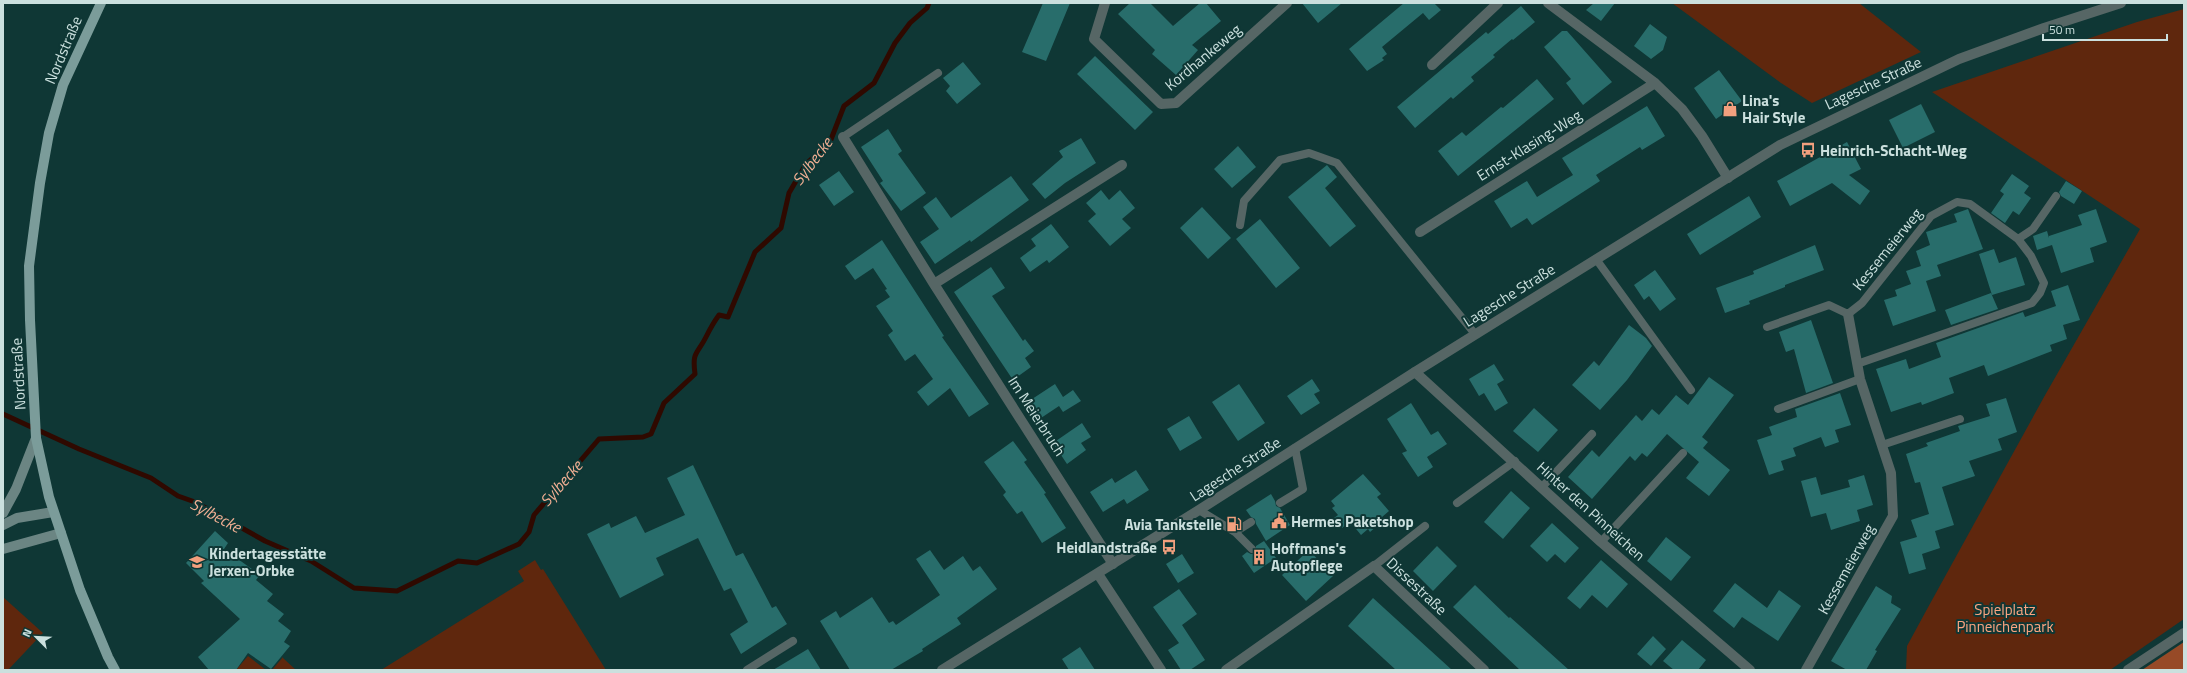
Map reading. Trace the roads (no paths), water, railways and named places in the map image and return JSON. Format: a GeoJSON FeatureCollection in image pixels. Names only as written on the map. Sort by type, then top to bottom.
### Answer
{"type":"FeatureCollection","features":[{"type":"Feature","properties":{"kind":"main road","name":"Nordstraße"},"geometry":{"type":"LineString","coordinates":[[100,3],[63,85],[49,133],[40,183],[29,266],[36,438],[53,512],[80,590],[115,670]]}},
{"type":"Feature","properties":{"kind":"main road"},"geometry":{"type":"LineString","coordinates":[[3,512],[16,489],[36,438]]}},
{"type":"Feature","properties":{"kind":"main road"},"geometry":{"type":"LineString","coordinates":[[3,525],[17,518],[53,512]]}},
{"type":"Feature","properties":{"kind":"main road"},"geometry":{"type":"LineString","coordinates":[[3,549],[61,533]]}},
{"type":"Feature","properties":{"kind":"street","name":"Kordhankeweg"},"geometry":{"type":"LineString","coordinates":[[1105,3],[1094,39],[1161,104],[1176,103],[1287,3]]}},
{"type":"Feature","properties":{"kind":"street"},"geometry":{"type":"LineString","coordinates":[[1432,65],[1498,3]]}},
{"type":"Feature","properties":{"kind":"street"},"geometry":{"type":"LineString","coordinates":[[1548,3],[1654,83],[1682,109],[1706,142],[1728,178]]}},
{"type":"Feature","properties":{"kind":"street","name":"Lagesche Straße"},"geometry":{"type":"LineString","coordinates":[[942,670],[1098,574],[1475,334],[1804,132],[1959,59],[2044,28],[2121,3]]}},
{"type":"Feature","properties":{"kind":"street","name":"Ernst-Klasing-Weg"},"geometry":{"type":"LineString","coordinates":[[1420,232],[1654,83]]}},
{"type":"Feature","properties":{"kind":"street","name":"Im Meierbruch"},"geometry":{"type":"LineString","coordinates":[[843,137],[934,284],[1113,564]]}},
{"type":"Feature","properties":{"kind":"street"},"geometry":{"type":"LineString","coordinates":[[934,284],[1122,166]]}},
{"type":"Feature","properties":{"kind":"street","name":"Kessemeierweg"},"geometry":{"type":"LineString","coordinates":[[1806,670],[1893,516],[1891,473],[1860,379],[1848,314]]}},
{"type":"Feature","properties":{"kind":"street","name":"Hinter den Pinneichen"},"geometry":{"type":"LineString","coordinates":[[1415,372],[1515,461],[1601,542],[1750,670]]}},
{"type":"Feature","properties":{"kind":"street","name":"Dissestraße"},"geometry":{"type":"LineString","coordinates":[[1226,670],[1374,566],[1484,670]]}},
{"type":"Feature","properties":{"kind":"street"},"geometry":{"type":"LineString","coordinates":[[1098,574],[1161,670]]}},
{"type":"Feature","properties":{"kind":"street"},"geometry":{"type":"LineString","coordinates":[[2128,670],[2184,633]]}},
{"type":"Feature","properties":{"kind":"lane"},"geometry":{"type":"LineString","coordinates":[[843,137],[938,73]]}},
{"type":"Feature","properties":{"kind":"lane"},"geometry":{"type":"LineString","coordinates":[[1240,226],[1244,201],[1280,160],[1309,153],[1337,163],[1475,334]]}},
{"type":"Feature","properties":{"kind":"lane"},"geometry":{"type":"LineString","coordinates":[[2018,239],[2033,229],[2056,196]]}},
{"type":"Feature","properties":{"kind":"lane","name":"Kessemeierweg"},"geometry":{"type":"LineString","coordinates":[[1848,314],[1862,302],[1931,216],[1957,202],[1970,204],[2018,239],[2031,256],[2044,284],[2040,294],[2032,303],[1857,364]]}},
{"type":"Feature","properties":{"kind":"lane"},"geometry":{"type":"LineString","coordinates":[[1596,260],[1691,390]]}},
{"type":"Feature","properties":{"kind":"lane"},"geometry":{"type":"LineString","coordinates":[[1767,327],[1829,305],[1848,314]]}},
{"type":"Feature","properties":{"kind":"lane"},"geometry":{"type":"LineString","coordinates":[[1778,409],[1860,379]]}},
{"type":"Feature","properties":{"kind":"lane"},"geometry":{"type":"LineString","coordinates":[[1882,445],[1960,419]]}},
{"type":"Feature","properties":{"kind":"lane"},"geometry":{"type":"LineString","coordinates":[[1542,487],[1592,434]]}},
{"type":"Feature","properties":{"kind":"lane"},"geometry":{"type":"LineString","coordinates":[[1280,504],[1303,489],[1295,448]]}},
{"type":"Feature","properties":{"kind":"lane"},"geometry":{"type":"LineString","coordinates":[[1601,542],[1683,453]]}},
{"type":"Feature","properties":{"kind":"lane"},"geometry":{"type":"LineString","coordinates":[[1457,503],[1515,461]]}},
{"type":"Feature","properties":{"kind":"lane"},"geometry":{"type":"LineString","coordinates":[[1199,510],[1236,532],[1252,549]]}},
{"type":"Feature","properties":{"kind":"lane"},"geometry":{"type":"LineString","coordinates":[[1236,532],[1251,522]]}},
{"type":"Feature","properties":{"kind":"lane"},"geometry":{"type":"LineString","coordinates":[[1374,566],[1425,526]]}},
{"type":"Feature","properties":{"kind":"lane"},"geometry":{"type":"LineString","coordinates":[[747,670],[793,641]]}},
{"type":"Feature","properties":{"kind":"waterway","name":"Sylbecke"},"geometry":{"type":"LineString","coordinates":[[3,414],[79,449],[151,478],[178,496],[195,502],[265,541],[311,561],[354,588],[397,591],[458,561],[477,563],[519,544],[529,532],[534,515],[599,439],[643,437],[651,434],[664,403],[695,374],[694,361],[696,354],[715,321],[719,315],[728,317],[755,252],[781,228],[789,193],[806,164],[830,142],[844,106],[874,83],[895,43],[910,23],[927,8],[929,3]]}},
{"type":"Feature","properties":{"kind":"place","name":"Lina's Hair Style"},"geometry":{"type":"Point","coordinates":[1730,109]}},
{"type":"Feature","properties":{"kind":"place","name":"Heinrich-Schacht-Weg"},"geometry":{"type":"Point","coordinates":[1808,150]}},
{"type":"Feature","properties":{"kind":"place","name":"Hermes Paketshop"},"geometry":{"type":"Point","coordinates":[1279,521]}},
{"type":"Feature","properties":{"kind":"place","name":"Avia Tankstelle"},"geometry":{"type":"Point","coordinates":[1234,524]}},
{"type":"Feature","properties":{"kind":"place","name":"Heidlandstraße"},"geometry":{"type":"Point","coordinates":[1169,547]}},
{"type":"Feature","properties":{"kind":"place","name":"Hoffmans's Autopflege"},"geometry":{"type":"Point","coordinates":[1259,557]}},
{"type":"Feature","properties":{"kind":"place","name":"Kindertagesstätte Jerxen-Orbke"},"geometry":{"type":"Point","coordinates":[197,562]}},
{"type":"Feature","properties":{"kind":"park label","name":"Spielplatz Pinneichenpark"},"geometry":{"type":"Point","coordinates":[2005,618]}}]}
